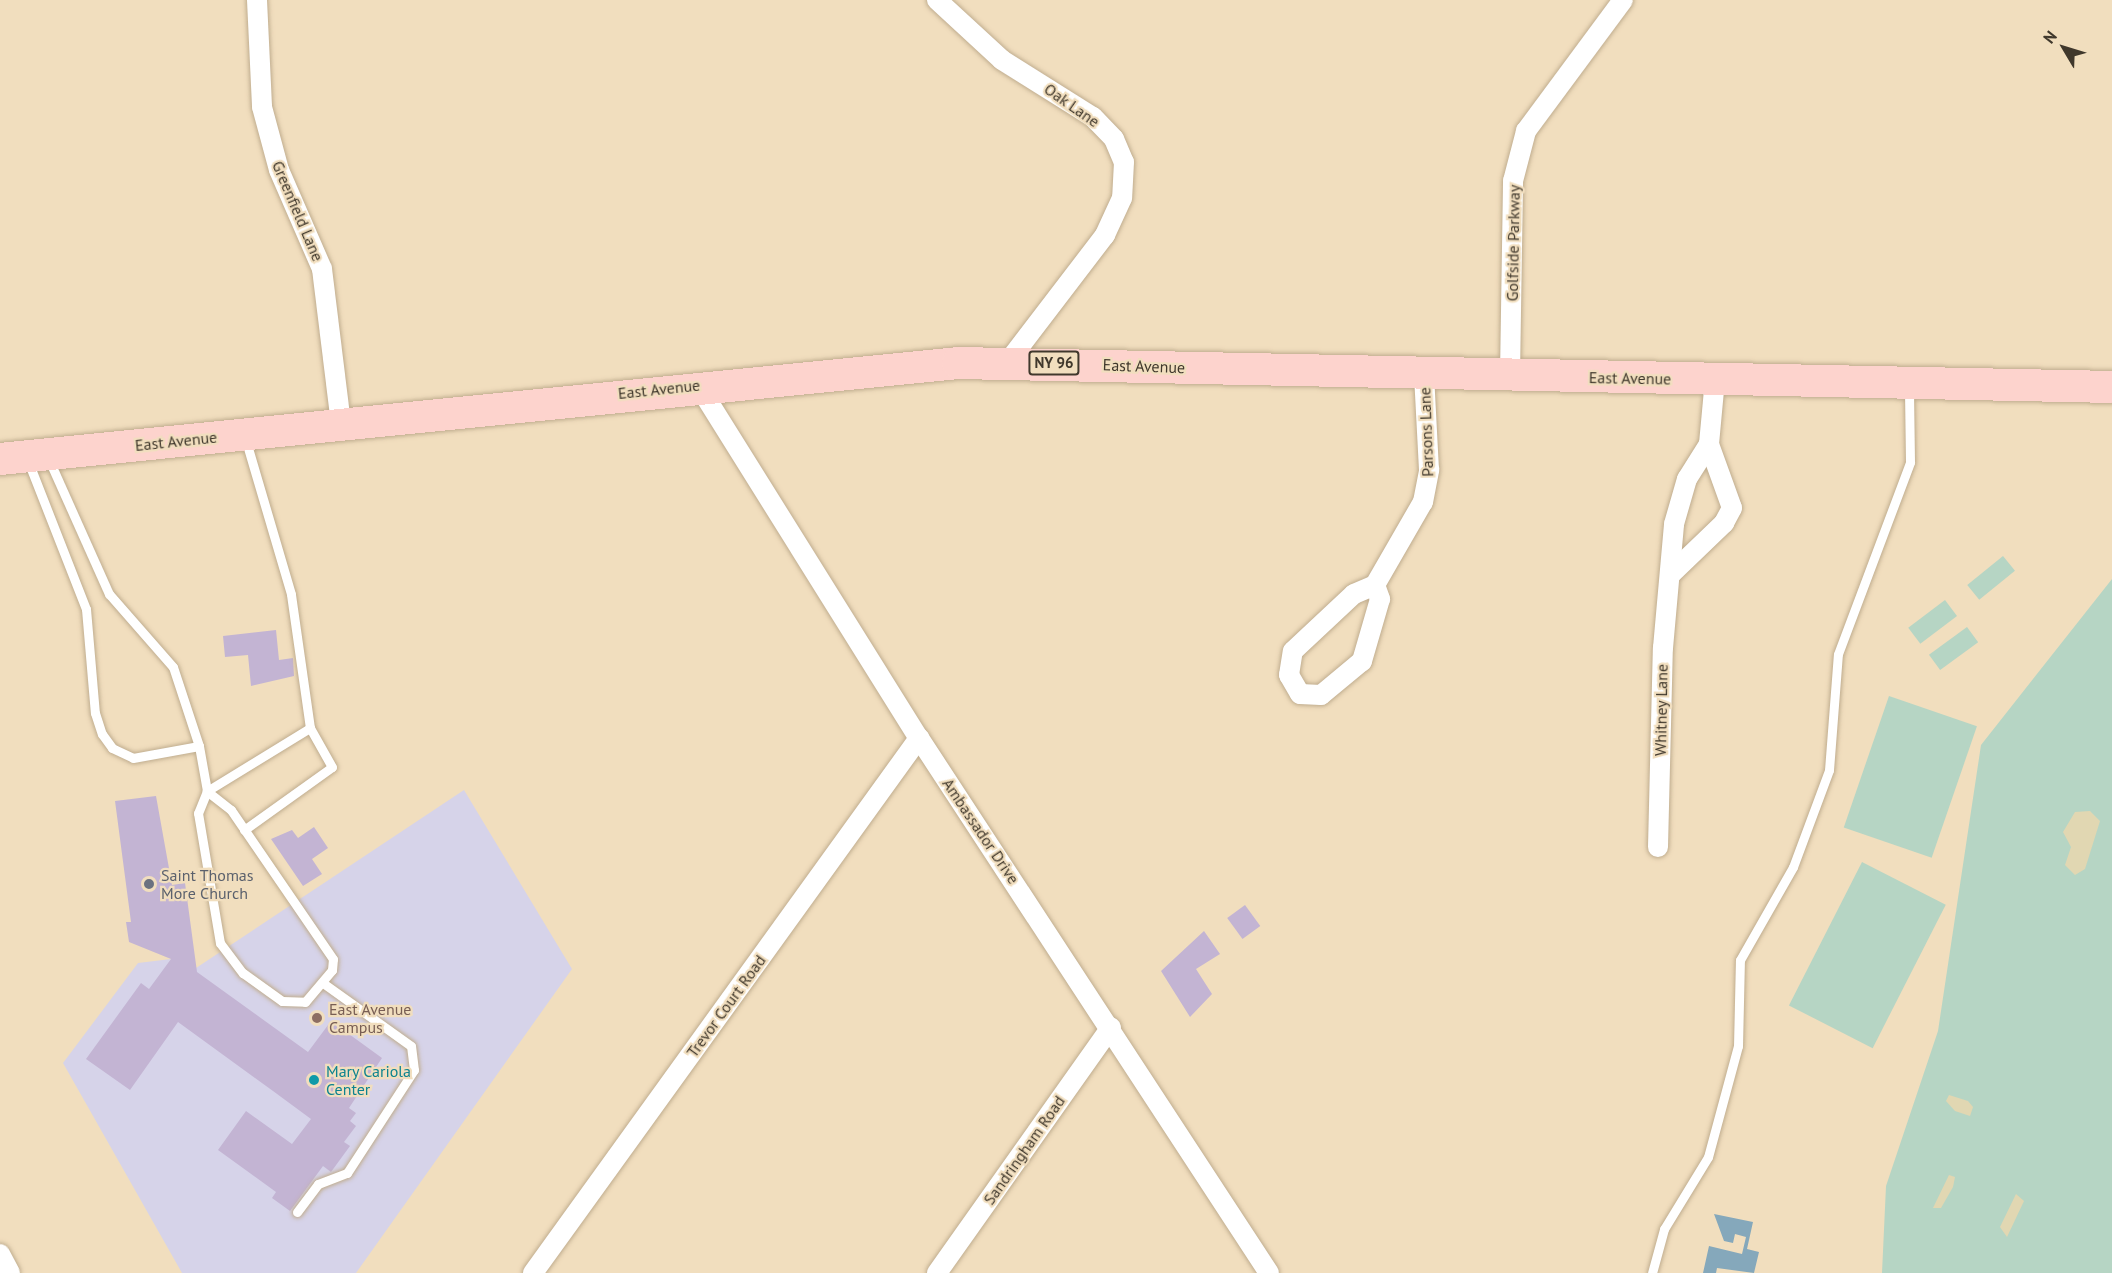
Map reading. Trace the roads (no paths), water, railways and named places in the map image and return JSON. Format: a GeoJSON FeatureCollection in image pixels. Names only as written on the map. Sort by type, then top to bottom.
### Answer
{"type":"FeatureCollection","features":[{"type":"Feature","properties":{"kind":"main road","name":"East Avenue"},"geometry":{"type":"LineString","coordinates":[[24,457],[698,386],[1008,362],[2112,387]]}},
{"type":"Feature","properties":{"kind":"street","name":"Greenfield Lane"},"geometry":{"type":"LineString","coordinates":[[256,0],[262,107],[279,170],[322,269],[341,423]]}},
{"type":"Feature","properties":{"kind":"street","name":"Oak Lane"},"geometry":{"type":"LineString","coordinates":[[937,0],[1002,60],[1093,117],[1114,139],[1124,162],[1122,198],[1105,235],[1008,362]]}},
{"type":"Feature","properties":{"kind":"street","name":"Golfside Parkway"},"geometry":{"type":"LineString","coordinates":[[1510,375],[1513,181],[1526,131],[1623,0]]}},
{"type":"Feature","properties":{"kind":"street","name":"Parsons Lane"},"geometry":{"type":"LineString","coordinates":[[1375,585],[1415,519],[1428,486],[1424,373]]}},
{"type":"Feature","properties":{"kind":"street","name":"Whitney Lane"},"geometry":{"type":"LineString","coordinates":[[1658,847],[1663,648],[1679,501],[1708,444],[1716,379]]}},
{"type":"Feature","properties":{"kind":"street","name":"Ambassador Drive"},"geometry":{"type":"LineString","coordinates":[[698,386],[919,738],[1111,1027],[1269,1273]]}},
{"type":"Feature","properties":{"kind":"street","name":"Whitney Lane"},"geometry":{"type":"LineString","coordinates":[[1671,574],[1707,542],[1732,508],[1708,444]]}},
{"type":"Feature","properties":{"kind":"street"},"geometry":{"type":"LineString","coordinates":[[1375,585],[1380,600],[1362,661],[1321,696],[1300,694],[1289,675],[1293,651],[1346,600],[1375,585]]}},
{"type":"Feature","properties":{"kind":"street","name":"Trevor Court Road"},"geometry":{"type":"LineString","coordinates":[[533,1273],[919,738]]}},
{"type":"Feature","properties":{"kind":"street","name":"Sandringham Road"},"geometry":{"type":"LineString","coordinates":[[937,1273],[1111,1027]]}},
{"type":"Feature","properties":{"kind":"street"},"geometry":{"type":"LineString","coordinates":[[0,1254],[10,1273]]}},
{"type":"Feature","properties":{"kind":"lane"},"geometry":{"type":"LineString","coordinates":[[1652,1273],[1664,1229],[1708,1157],[1738,1046],[1740,960],[1809,831],[1829,770],[1838,654],[1910,462],[1909,383]]}},
{"type":"Feature","properties":{"kind":"lane"},"geometry":{"type":"LineString","coordinates":[[244,433],[291,594],[310,728],[332,767],[330,774],[244,830]]}},
{"type":"Feature","properties":{"kind":"lane"},"geometry":{"type":"LineString","coordinates":[[24,457],[86,609],[95,713],[102,734],[112,748],[133,758],[199,746]]}},
{"type":"Feature","properties":{"kind":"lane"},"geometry":{"type":"LineString","coordinates":[[24,457],[109,594],[173,667],[199,746],[207,791],[198,813],[216,928],[228,960],[288,1003],[305,1002],[323,983],[333,959],[231,810],[207,791]]}},
{"type":"Feature","properties":{"kind":"lane"},"geometry":{"type":"LineString","coordinates":[[207,791],[310,728]]}},
{"type":"Feature","properties":{"kind":"lane"},"geometry":{"type":"LineString","coordinates":[[297,1212],[318,1184],[346,1173],[414,1070],[411,1046],[323,983]]}},
{"type":"Feature","properties":{"kind":"water"},"geometry":{"type":"Polygon","coordinates":[[[1714,1214],[1753,1222],[1747,1249],[1759,1252],[1754,1273],[1717,1268],[1716,1273],[1703,1273],[1709,1246],[1742,1254],[1746,1237],[1735,1234],[1733,1243],[1724,1241],[1714,1214]]]}},
{"type":"Feature","properties":{"kind":"place","name":"Saint Thomas More Church"},"geometry":{"type":"Point","coordinates":[149,884]}},
{"type":"Feature","properties":{"kind":"place","name":"East Avenue Campus"},"geometry":{"type":"Point","coordinates":[317,1018]}},
{"type":"Feature","properties":{"kind":"place","name":"Mary Cariola Center"},"geometry":{"type":"Point","coordinates":[314,1080]}}]}
